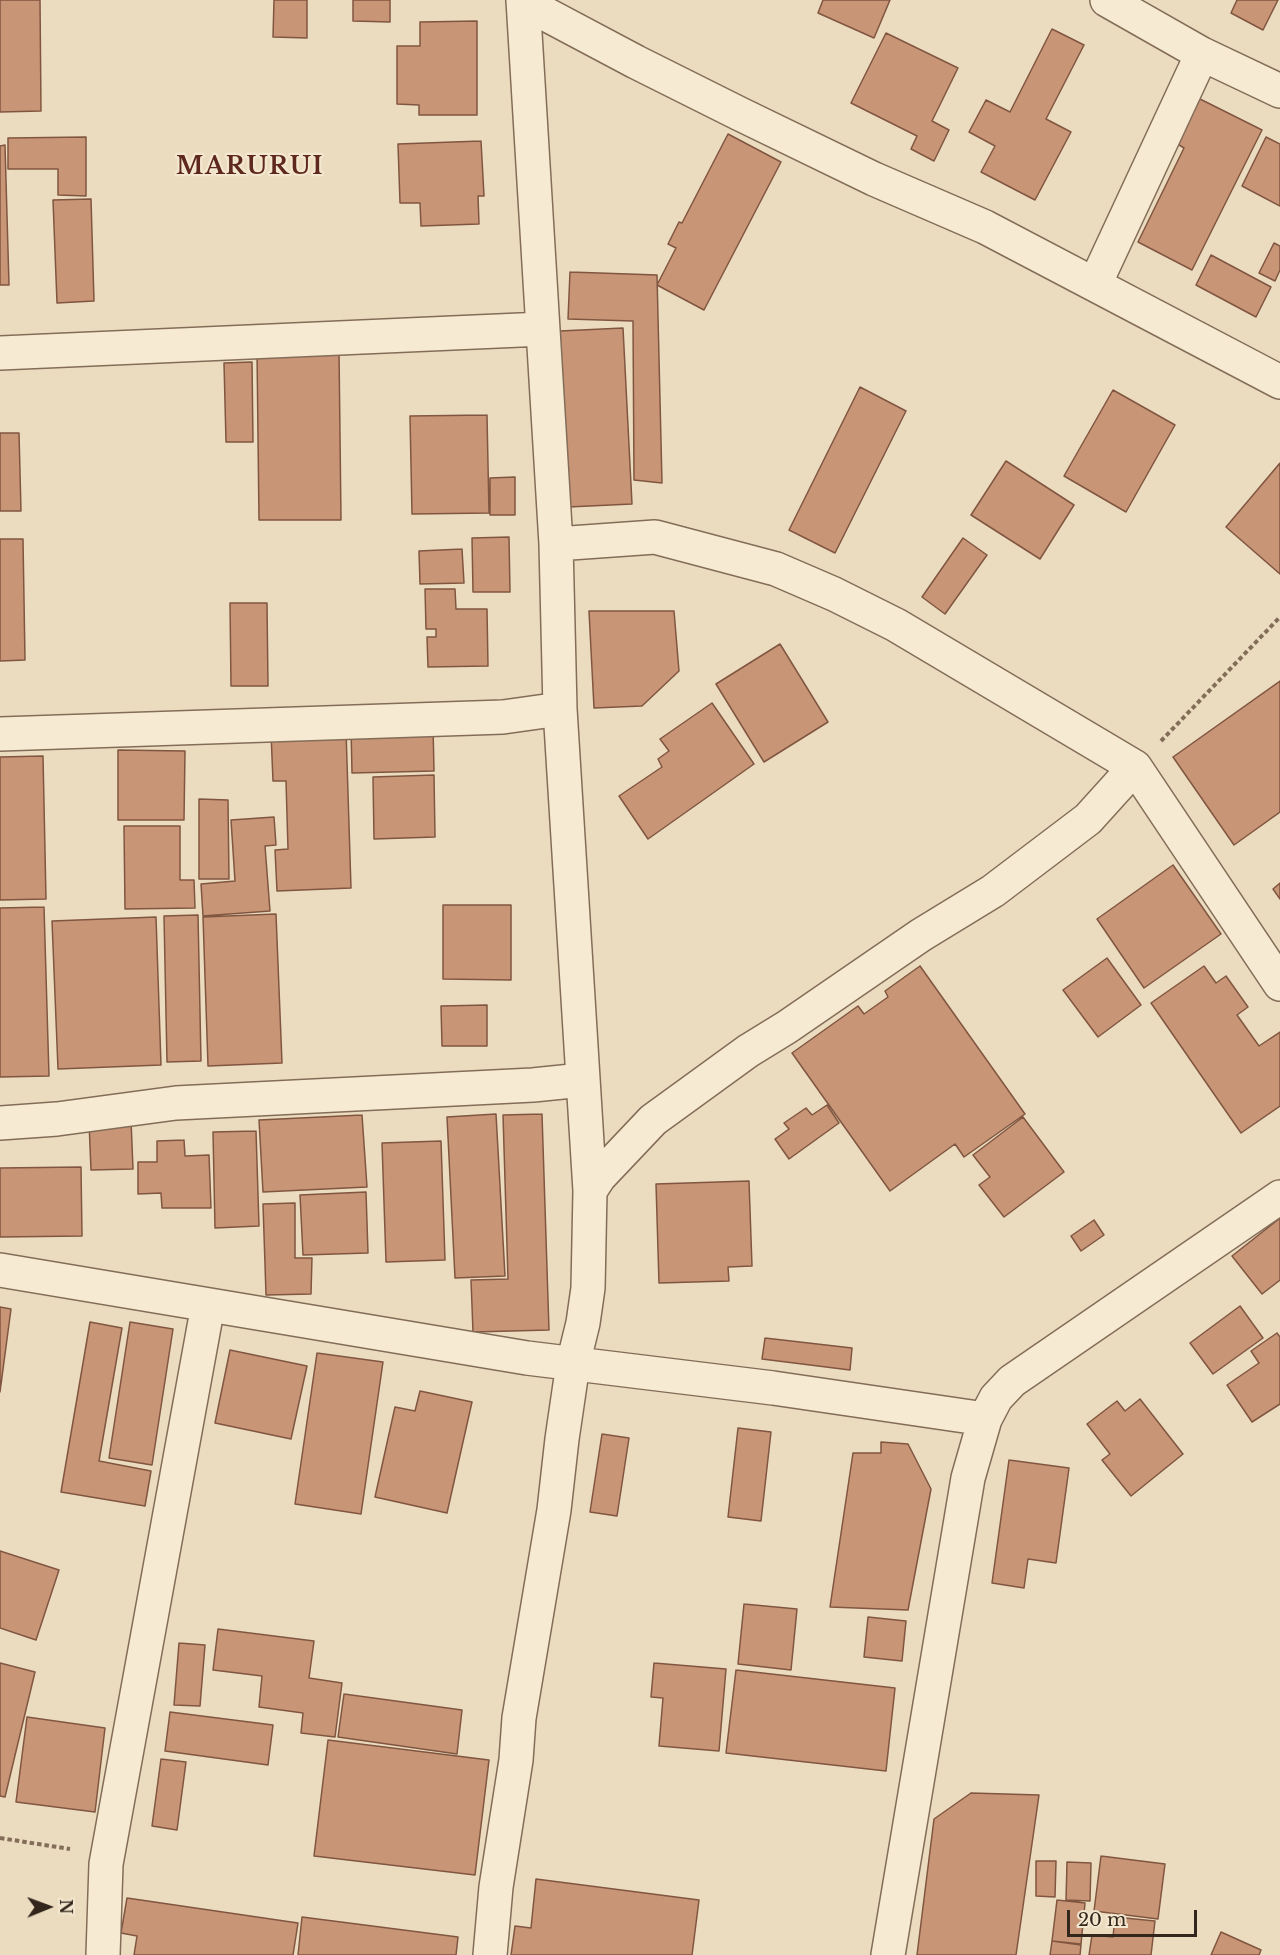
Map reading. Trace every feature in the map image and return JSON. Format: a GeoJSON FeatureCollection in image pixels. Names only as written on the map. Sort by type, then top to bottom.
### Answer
{"type":"FeatureCollection","features":[{"type":"Feature","properties":{"kind":"street"},"geometry":{"type":"LineString","coordinates":[[1107,0],[1202,54],[1280,91]]}},
{"type":"Feature","properties":{"kind":"street"},"geometry":{"type":"LineString","coordinates":[[523,1],[719,104],[874,179],[985,227],[1280,382]]}},
{"type":"Feature","properties":{"kind":"street"},"geometry":{"type":"LineString","coordinates":[[490,1955],[496,1887],[516,1760],[519,1718],[554,1510],[573,1364],[583,1323],[588,1288],[590,1191],[590,1162],[582,1080],[560,709],[556,544],[523,1]]}},
{"type":"Feature","properties":{"kind":"street"},"geometry":{"type":"LineString","coordinates":[[1095,284],[1202,54]]}},
{"type":"Feature","properties":{"kind":"street"},"geometry":{"type":"LineString","coordinates":[[0,353],[543,329]]}},
{"type":"Feature","properties":{"kind":"street"},"geometry":{"type":"LineString","coordinates":[[556,544],[655,537],[776,569],[834,594],[896,625],[1135,767],[1280,984]]}},
{"type":"Feature","properties":{"kind":"street"},"geometry":{"type":"LineString","coordinates":[[0,734],[503,717],[560,709]]}},
{"type":"Feature","properties":{"kind":"street"},"geometry":{"type":"LineString","coordinates":[[590,1191],[599,1178],[653,1120],[748,1051],[921,935],[993,891],[1088,819],[1135,767]]}},
{"type":"Feature","properties":{"kind":"street"},"geometry":{"type":"LineString","coordinates":[[0,1123],[57,1119],[176,1103],[532,1085],[582,1080]]}},
{"type":"Feature","properties":{"kind":"street"},"geometry":{"type":"LineString","coordinates":[[888,1955],[968,1478],[985,1419],[996,1398],[1012,1381],[1280,1197]]}},
{"type":"Feature","properties":{"kind":"street"},"geometry":{"type":"LineString","coordinates":[[0,1270],[527,1359],[773,1388],[985,1419]]}},
{"type":"Feature","properties":{"kind":"street"},"geometry":{"type":"LineString","coordinates":[[103,1955],[106,1864],[208,1305]]}},
{"type":"Feature","properties":{"kind":"path"},"geometry":{"type":"LineString","coordinates":[[1135,767],[1280,617]]}},
{"type":"Feature","properties":{"kind":"path"},"geometry":{"type":"LineString","coordinates":[[0,1838],[69,1849],[106,1864]]}},
{"type":"Feature","properties":{"kind":"building"},"geometry":{"type":"Polygon","coordinates":[[[0,0],[40,0],[41,111],[0,112],[0,0]]]}},
{"type":"Feature","properties":{"kind":"building"},"geometry":{"type":"Polygon","coordinates":[[[274,0],[307,0],[307,38],[273,37],[274,0]]]}},
{"type":"Feature","properties":{"kind":"building"},"geometry":{"type":"Polygon","coordinates":[[[353,0],[390,0],[390,22],[353,21],[353,0]]]}},
{"type":"Feature","properties":{"kind":"building"},"geometry":{"type":"Polygon","coordinates":[[[823,0],[890,0],[874,38],[818,13],[823,0]]]}},
{"type":"Feature","properties":{"kind":"building"},"geometry":{"type":"Polygon","coordinates":[[[1237,0],[1278,0],[1263,30],[1231,13],[1237,0]]]}},
{"type":"Feature","properties":{"kind":"building"},"geometry":{"type":"Polygon","coordinates":[[[477,21],[477,115],[419,115],[419,105],[397,104],[397,46],[420,46],[420,22],[477,21]]]}},
{"type":"Feature","properties":{"kind":"building"},"geometry":{"type":"Polygon","coordinates":[[[1052,29],[1084,45],[1046,119],[1071,132],[1035,200],[981,172],[995,146],[969,132],[986,100],[1010,112],[1052,29]]]}},
{"type":"Feature","properties":{"kind":"building"},"geometry":{"type":"Polygon","coordinates":[[[886,33],[958,68],[932,121],[949,130],[934,161],[911,149],[917,136],[851,103],[886,33]]]}},
{"type":"Feature","properties":{"kind":"building"},"geometry":{"type":"Polygon","coordinates":[[[1194,96],[1262,130],[1192,270],[1138,242],[1184,148],[1171,140],[1194,96]]]}},
{"type":"Feature","properties":{"kind":"building"},"geometry":{"type":"Polygon","coordinates":[[[728,134],[781,162],[704,310],[657,285],[676,248],[668,244],[679,222],[682,223],[728,134]]]}},
{"type":"Feature","properties":{"kind":"building"},"geometry":{"type":"Polygon","coordinates":[[[86,137],[86,196],[58,195],[58,169],[8,169],[8,138],[86,137]]]}},
{"type":"Feature","properties":{"kind":"building"},"geometry":{"type":"Polygon","coordinates":[[[1266,137],[1280,144],[1280,206],[1242,186],[1266,137]]]}},
{"type":"Feature","properties":{"kind":"building"},"geometry":{"type":"Polygon","coordinates":[[[481,141],[484,196],[478,196],[479,224],[421,226],[420,203],[400,203],[398,144],[481,141]]]}},
{"type":"Feature","properties":{"kind":"building"},"geometry":{"type":"Polygon","coordinates":[[[5,145],[9,285],[0,285],[0,146],[5,145]]]}},
{"type":"Feature","properties":{"kind":"building"},"geometry":{"type":"Polygon","coordinates":[[[91,199],[94,301],[57,303],[53,200],[91,199]]]}},
{"type":"Feature","properties":{"kind":"building"},"geometry":{"type":"Polygon","coordinates":[[[1274,243],[1280,246],[1280,270],[1275,281],[1259,273],[1274,243]]]}},
{"type":"Feature","properties":{"kind":"building"},"geometry":{"type":"Polygon","coordinates":[[[1211,255],[1271,287],[1256,317],[1196,285],[1211,255]]]}},
{"type":"Feature","properties":{"kind":"building"},"geometry":{"type":"Polygon","coordinates":[[[570,272],[657,275],[662,483],[634,480],[633,321],[568,319],[570,272]]]}},
{"type":"Feature","properties":{"kind":"building"},"geometry":{"type":"Polygon","coordinates":[[[623,328],[632,504],[568,507],[560,331],[623,328]]]}},
{"type":"Feature","properties":{"kind":"building"},"geometry":{"type":"Polygon","coordinates":[[[257,351],[339,351],[341,520],[259,520],[257,351]]]}},
{"type":"Feature","properties":{"kind":"building"},"geometry":{"type":"Polygon","coordinates":[[[252,362],[253,442],[226,442],[224,363],[252,362]]]}},
{"type":"Feature","properties":{"kind":"building"},"geometry":{"type":"Polygon","coordinates":[[[860,387],[906,411],[835,553],[789,530],[860,387]]]}},
{"type":"Feature","properties":{"kind":"building"},"geometry":{"type":"Polygon","coordinates":[[[1113,390],[1175,425],[1126,512],[1064,476],[1113,390]]]}},
{"type":"Feature","properties":{"kind":"building"},"geometry":{"type":"Polygon","coordinates":[[[487,415],[489,513],[412,514],[410,416],[487,415]]]}},
{"type":"Feature","properties":{"kind":"building"},"geometry":{"type":"Polygon","coordinates":[[[0,433],[19,433],[21,511],[0,511],[0,433]]]}},
{"type":"Feature","properties":{"kind":"building"},"geometry":{"type":"Polygon","coordinates":[[[1006,461],[1074,505],[1040,559],[971,515],[1006,461]]]}},
{"type":"Feature","properties":{"kind":"building"},"geometry":{"type":"Polygon","coordinates":[[[1280,463],[1280,574],[1226,527],[1280,463]]]}},
{"type":"Feature","properties":{"kind":"building"},"geometry":{"type":"Polygon","coordinates":[[[515,477],[515,515],[490,515],[490,478],[515,477]]]}},
{"type":"Feature","properties":{"kind":"building"},"geometry":{"type":"Polygon","coordinates":[[[509,537],[510,592],[473,592],[472,538],[509,537]]]}},
{"type":"Feature","properties":{"kind":"building"},"geometry":{"type":"Polygon","coordinates":[[[963,538],[987,555],[945,614],[922,597],[963,538]]]}},
{"type":"Feature","properties":{"kind":"building"},"geometry":{"type":"Polygon","coordinates":[[[0,539],[23,539],[25,660],[0,661],[0,539]]]}},
{"type":"Feature","properties":{"kind":"building"},"geometry":{"type":"Polygon","coordinates":[[[462,549],[464,583],[420,584],[419,551],[462,549]]]}},
{"type":"Feature","properties":{"kind":"building"},"geometry":{"type":"Polygon","coordinates":[[[425,589],[455,589],[456,609],[487,609],[488,666],[428,667],[427,637],[436,637],[436,629],[426,629],[425,589]]]}},
{"type":"Feature","properties":{"kind":"building"},"geometry":{"type":"Polygon","coordinates":[[[230,603],[267,603],[268,686],[231,686],[230,603]]]}},
{"type":"Feature","properties":{"kind":"building"},"geometry":{"type":"Polygon","coordinates":[[[589,611],[674,611],[679,671],[642,706],[594,708],[589,611]]]}},
{"type":"Feature","properties":{"kind":"building"},"geometry":{"type":"Polygon","coordinates":[[[780,644],[828,722],[764,762],[716,684],[780,644]]]}},
{"type":"Feature","properties":{"kind":"building"},"geometry":{"type":"Polygon","coordinates":[[[1280,681],[1280,812],[1234,845],[1173,757],[1280,681]]]}},
{"type":"Feature","properties":{"kind":"building"},"geometry":{"type":"Polygon","coordinates":[[[712,703],[754,764],[648,839],[619,796],[662,767],[658,759],[669,751],[660,739],[712,703]]]}},
{"type":"Feature","properties":{"kind":"building"},"geometry":{"type":"Polygon","coordinates":[[[433,726],[434,771],[352,773],[351,728],[433,726]]]}},
{"type":"Feature","properties":{"kind":"building"},"geometry":{"type":"Polygon","coordinates":[[[346,730],[351,888],[277,891],[275,850],[288,849],[286,781],[273,781],[271,733],[346,730]]]}},
{"type":"Feature","properties":{"kind":"building"},"geometry":{"type":"Polygon","coordinates":[[[118,750],[185,751],[184,820],[118,820],[118,750]]]}},
{"type":"Feature","properties":{"kind":"building"},"geometry":{"type":"Polygon","coordinates":[[[43,756],[46,899],[0,900],[0,757],[43,756]]]}},
{"type":"Feature","properties":{"kind":"building"},"geometry":{"type":"Polygon","coordinates":[[[434,775],[435,837],[374,839],[373,777],[434,775]]]}},
{"type":"Feature","properties":{"kind":"building"},"geometry":{"type":"Polygon","coordinates":[[[199,799],[228,800],[229,879],[199,879],[199,799]]]}},
{"type":"Feature","properties":{"kind":"building"},"geometry":{"type":"Polygon","coordinates":[[[274,817],[276,845],[265,846],[270,911],[203,916],[201,884],[235,881],[231,820],[274,817]]]}},
{"type":"Feature","properties":{"kind":"building"},"geometry":{"type":"Polygon","coordinates":[[[124,826],[180,826],[180,880],[194,880],[195,908],[125,909],[124,826]]]}},
{"type":"Feature","properties":{"kind":"building"},"geometry":{"type":"Polygon","coordinates":[[[1173,865],[1221,934],[1144,988],[1097,919],[1173,865]]]}},
{"type":"Feature","properties":{"kind":"building"},"geometry":{"type":"Polygon","coordinates":[[[1280,883],[1280,899],[1273,889],[1280,883]]]}},
{"type":"Feature","properties":{"kind":"building"},"geometry":{"type":"Polygon","coordinates":[[[443,905],[511,905],[511,980],[443,979],[443,905]]]}},
{"type":"Feature","properties":{"kind":"building"},"geometry":{"type":"Polygon","coordinates":[[[44,907],[49,1076],[0,1077],[0,908],[44,907]]]}},
{"type":"Feature","properties":{"kind":"building"},"geometry":{"type":"Polygon","coordinates":[[[276,914],[282,1063],[208,1066],[203,917],[276,914]]]}},
{"type":"Feature","properties":{"kind":"building"},"geometry":{"type":"Polygon","coordinates":[[[198,915],[201,1061],[167,1062],[164,916],[198,915]]]}},
{"type":"Feature","properties":{"kind":"building"},"geometry":{"type":"Polygon","coordinates":[[[156,917],[161,1065],[58,1069],[52,921],[156,917]]]}},
{"type":"Feature","properties":{"kind":"building"},"geometry":{"type":"Polygon","coordinates":[[[1107,958],[1141,1005],[1098,1037],[1063,990],[1107,958]]]}},
{"type":"Feature","properties":{"kind":"building"},"geometry":{"type":"Polygon","coordinates":[[[920,966],[1025,1114],[964,1157],[955,1144],[890,1191],[792,1053],[858,1006],[864,1014],[888,997],[885,991],[920,966]]]}},
{"type":"Feature","properties":{"kind":"building"},"geometry":{"type":"Polygon","coordinates":[[[1204,966],[1216,983],[1226,976],[1248,1007],[1237,1015],[1259,1046],[1280,1032],[1280,1106],[1241,1133],[1151,1003],[1204,966]]]}},
{"type":"Feature","properties":{"kind":"building"},"geometry":{"type":"Polygon","coordinates":[[[487,1005],[487,1046],[442,1046],[441,1006],[487,1005]]]}},
{"type":"Feature","properties":{"kind":"building"},"geometry":{"type":"Polygon","coordinates":[[[827,1105],[839,1123],[789,1159],[775,1139],[789,1129],[784,1123],[806,1108],[812,1115],[827,1105]]]}},
{"type":"Feature","properties":{"kind":"building"},"geometry":{"type":"Polygon","coordinates":[[[496,1114],[505,1276],[455,1278],[447,1117],[496,1114]]]}},
{"type":"Feature","properties":{"kind":"building"},"geometry":{"type":"Polygon","coordinates":[[[542,1114],[549,1330],[473,1332],[471,1280],[508,1279],[503,1115],[542,1114]]]}},
{"type":"Feature","properties":{"kind":"building"},"geometry":{"type":"Polygon","coordinates":[[[362,1115],[367,1187],[263,1192],[259,1120],[362,1115]]]}},
{"type":"Feature","properties":{"kind":"building"},"geometry":{"type":"Polygon","coordinates":[[[1023,1117],[1064,1172],[1004,1217],[979,1185],[990,1177],[973,1155],[1023,1117]]]}},
{"type":"Feature","properties":{"kind":"building"},"geometry":{"type":"Polygon","coordinates":[[[131,1120],[133,1169],[91,1170],[89,1122],[131,1120]]]}},
{"type":"Feature","properties":{"kind":"building"},"geometry":{"type":"Polygon","coordinates":[[[256,1131],[259,1226],[215,1228],[213,1132],[256,1131]]]}},
{"type":"Feature","properties":{"kind":"building"},"geometry":{"type":"Polygon","coordinates":[[[184,1140],[185,1156],[209,1155],[211,1208],[162,1208],[161,1193],[138,1194],[138,1162],[157,1162],[157,1141],[184,1140]]]}},
{"type":"Feature","properties":{"kind":"building"},"geometry":{"type":"Polygon","coordinates":[[[441,1141],[445,1260],[386,1262],[382,1143],[441,1141]]]}},
{"type":"Feature","properties":{"kind":"building"},"geometry":{"type":"Polygon","coordinates":[[[81,1167],[82,1236],[0,1237],[0,1168],[81,1167]]]}},
{"type":"Feature","properties":{"kind":"building"},"geometry":{"type":"Polygon","coordinates":[[[749,1181],[752,1266],[728,1267],[729,1281],[659,1283],[656,1184],[749,1181]]]}},
{"type":"Feature","properties":{"kind":"building"},"geometry":{"type":"Polygon","coordinates":[[[366,1192],[368,1253],[303,1255],[300,1195],[366,1192]]]}},
{"type":"Feature","properties":{"kind":"building"},"geometry":{"type":"Polygon","coordinates":[[[295,1203],[295,1258],[312,1258],[311,1294],[266,1295],[263,1204],[295,1203]]]}},
{"type":"Feature","properties":{"kind":"building"},"geometry":{"type":"Polygon","coordinates":[[[1280,1218],[1280,1280],[1262,1294],[1232,1256],[1280,1218]]]}},
{"type":"Feature","properties":{"kind":"building"},"geometry":{"type":"Polygon","coordinates":[[[1094,1220],[1104,1235],[1081,1251],[1071,1236],[1094,1220]]]}},
{"type":"Feature","properties":{"kind":"building"},"geometry":{"type":"Polygon","coordinates":[[[1240,1306],[1263,1338],[1213,1374],[1190,1343],[1240,1306]]]}},
{"type":"Feature","properties":{"kind":"building"},"geometry":{"type":"Polygon","coordinates":[[[0,1307],[11,1309],[0,1392],[0,1307]]]}},
{"type":"Feature","properties":{"kind":"building"},"geometry":{"type":"Polygon","coordinates":[[[90,1322],[122,1328],[99,1461],[151,1471],[145,1506],[61,1492],[90,1322]]]}},
{"type":"Feature","properties":{"kind":"building"},"geometry":{"type":"Polygon","coordinates":[[[130,1322],[173,1329],[152,1465],[109,1458],[130,1322]]]}},
{"type":"Feature","properties":{"kind":"building"},"geometry":{"type":"Polygon","coordinates":[[[1277,1333],[1280,1337],[1280,1404],[1252,1422],[1227,1385],[1259,1363],[1251,1351],[1277,1333]]]}},
{"type":"Feature","properties":{"kind":"building"},"geometry":{"type":"Polygon","coordinates":[[[765,1338],[852,1348],[850,1370],[762,1359],[765,1338]]]}},
{"type":"Feature","properties":{"kind":"building"},"geometry":{"type":"Polygon","coordinates":[[[230,1350],[307,1366],[291,1439],[215,1423],[230,1350]]]}},
{"type":"Feature","properties":{"kind":"building"},"geometry":{"type":"Polygon","coordinates":[[[317,1353],[383,1362],[361,1514],[295,1504],[317,1353]]]}},
{"type":"Feature","properties":{"kind":"building"},"geometry":{"type":"Polygon","coordinates":[[[420,1391],[472,1402],[447,1513],[375,1497],[395,1407],[415,1411],[420,1391]]]}},
{"type":"Feature","properties":{"kind":"building"},"geometry":{"type":"Polygon","coordinates":[[[1140,1399],[1183,1454],[1131,1496],[1102,1460],[1110,1454],[1087,1424],[1117,1401],[1125,1411],[1140,1399]]]}},
{"type":"Feature","properties":{"kind":"building"},"geometry":{"type":"Polygon","coordinates":[[[738,1428],[771,1432],[761,1521],[728,1517],[738,1428]]]}},
{"type":"Feature","properties":{"kind":"building"},"geometry":{"type":"Polygon","coordinates":[[[602,1434],[629,1438],[617,1516],[590,1512],[602,1434]]]}},
{"type":"Feature","properties":{"kind":"building"},"geometry":{"type":"Polygon","coordinates":[[[881,1442],[908,1444],[931,1489],[908,1610],[830,1607],[853,1453],[881,1453],[881,1442]]]}},
{"type":"Feature","properties":{"kind":"building"},"geometry":{"type":"Polygon","coordinates":[[[1009,1460],[1069,1468],[1056,1563],[1028,1559],[1024,1588],[992,1583],[1009,1460]]]}},
{"type":"Feature","properties":{"kind":"building"},"geometry":{"type":"Polygon","coordinates":[[[0,1551],[59,1570],[36,1640],[0,1628],[0,1551]]]}},
{"type":"Feature","properties":{"kind":"building"},"geometry":{"type":"Polygon","coordinates":[[[744,1604],[797,1609],[791,1670],[738,1664],[744,1604]]]}},
{"type":"Feature","properties":{"kind":"building"},"geometry":{"type":"Polygon","coordinates":[[[868,1617],[906,1621],[902,1661],[864,1657],[868,1617]]]}},
{"type":"Feature","properties":{"kind":"building"},"geometry":{"type":"Polygon","coordinates":[[[218,1629],[314,1641],[309,1678],[342,1683],[335,1737],[301,1733],[303,1713],[259,1707],[262,1676],[213,1670],[218,1629]]]}},
{"type":"Feature","properties":{"kind":"building"},"geometry":{"type":"Polygon","coordinates":[[[179,1643],[205,1645],[200,1706],[174,1705],[179,1643]]]}},
{"type":"Feature","properties":{"kind":"building"},"geometry":{"type":"Polygon","coordinates":[[[0,1663],[35,1672],[5,1797],[0,1796],[0,1663]]]}},
{"type":"Feature","properties":{"kind":"building"},"geometry":{"type":"Polygon","coordinates":[[[654,1663],[726,1669],[719,1751],[659,1746],[663,1698],[651,1697],[654,1663]]]}},
{"type":"Feature","properties":{"kind":"building"},"geometry":{"type":"Polygon","coordinates":[[[736,1670],[895,1688],[886,1771],[726,1753],[736,1670]]]}},
{"type":"Feature","properties":{"kind":"building"},"geometry":{"type":"Polygon","coordinates":[[[344,1694],[462,1710],[457,1754],[338,1737],[344,1694]]]}},
{"type":"Feature","properties":{"kind":"building"},"geometry":{"type":"Polygon","coordinates":[[[170,1712],[273,1725],[268,1765],[165,1751],[170,1712]]]}},
{"type":"Feature","properties":{"kind":"building"},"geometry":{"type":"Polygon","coordinates":[[[27,1717],[105,1728],[95,1812],[16,1802],[27,1717]]]}},
{"type":"Feature","properties":{"kind":"building"},"geometry":{"type":"Polygon","coordinates":[[[328,1740],[489,1760],[475,1875],[314,1856],[328,1740]]]}},
{"type":"Feature","properties":{"kind":"building"},"geometry":{"type":"Polygon","coordinates":[[[161,1759],[186,1762],[177,1830],[152,1826],[161,1759]]]}},
{"type":"Feature","properties":{"kind":"building"},"geometry":{"type":"Polygon","coordinates":[[[971,1793],[1039,1795],[1016,1955],[917,1955],[934,1819],[971,1793]]]}},
{"type":"Feature","properties":{"kind":"building"},"geometry":{"type":"Polygon","coordinates":[[[1101,1856],[1165,1864],[1158,1919],[1094,1911],[1101,1856]]]}},
{"type":"Feature","properties":{"kind":"building"},"geometry":{"type":"Polygon","coordinates":[[[1036,1861],[1056,1861],[1055,1897],[1036,1896],[1036,1861]]]}},
{"type":"Feature","properties":{"kind":"building"},"geometry":{"type":"Polygon","coordinates":[[[1067,1862],[1091,1863],[1090,1901],[1066,1900],[1067,1862]]]}},
{"type":"Feature","properties":{"kind":"building"},"geometry":{"type":"Polygon","coordinates":[[[536,1879],[699,1900],[692,1955],[511,1955],[515,1926],[531,1928],[536,1879]]]}},
{"type":"Feature","properties":{"kind":"building"},"geometry":{"type":"Polygon","coordinates":[[[127,1898],[298,1923],[293,1955],[134,1955],[137,1936],[121,1933],[127,1898]]]}},
{"type":"Feature","properties":{"kind":"building"},"geometry":{"type":"Polygon","coordinates":[[[1057,1900],[1085,1903],[1081,1944],[1052,1941],[1057,1900]]]}},
{"type":"Feature","properties":{"kind":"building"},"geometry":{"type":"Polygon","coordinates":[[[302,1917],[458,1937],[456,1955],[298,1955],[302,1917]]]}},
{"type":"Feature","properties":{"kind":"building"},"geometry":{"type":"Polygon","coordinates":[[[1115,1917],[1155,1921],[1151,1955],[1089,1955],[1092,1935],[1113,1937],[1115,1917]]]}},
{"type":"Feature","properties":{"kind":"building"},"geometry":{"type":"Polygon","coordinates":[[[1221,1932],[1261,1950],[1259,1955],[1211,1955],[1221,1932]]]}},
{"type":"Feature","properties":{"kind":"building"},"geometry":{"type":"Polygon","coordinates":[[[1052,1941],[1081,1945],[1080,1955],[1050,1955],[1052,1941]]]}},
{"type":"Feature","properties":{"kind":"district","name":"MARURUI"},"geometry":{"type":"Point","coordinates":[250,167]}}]}
